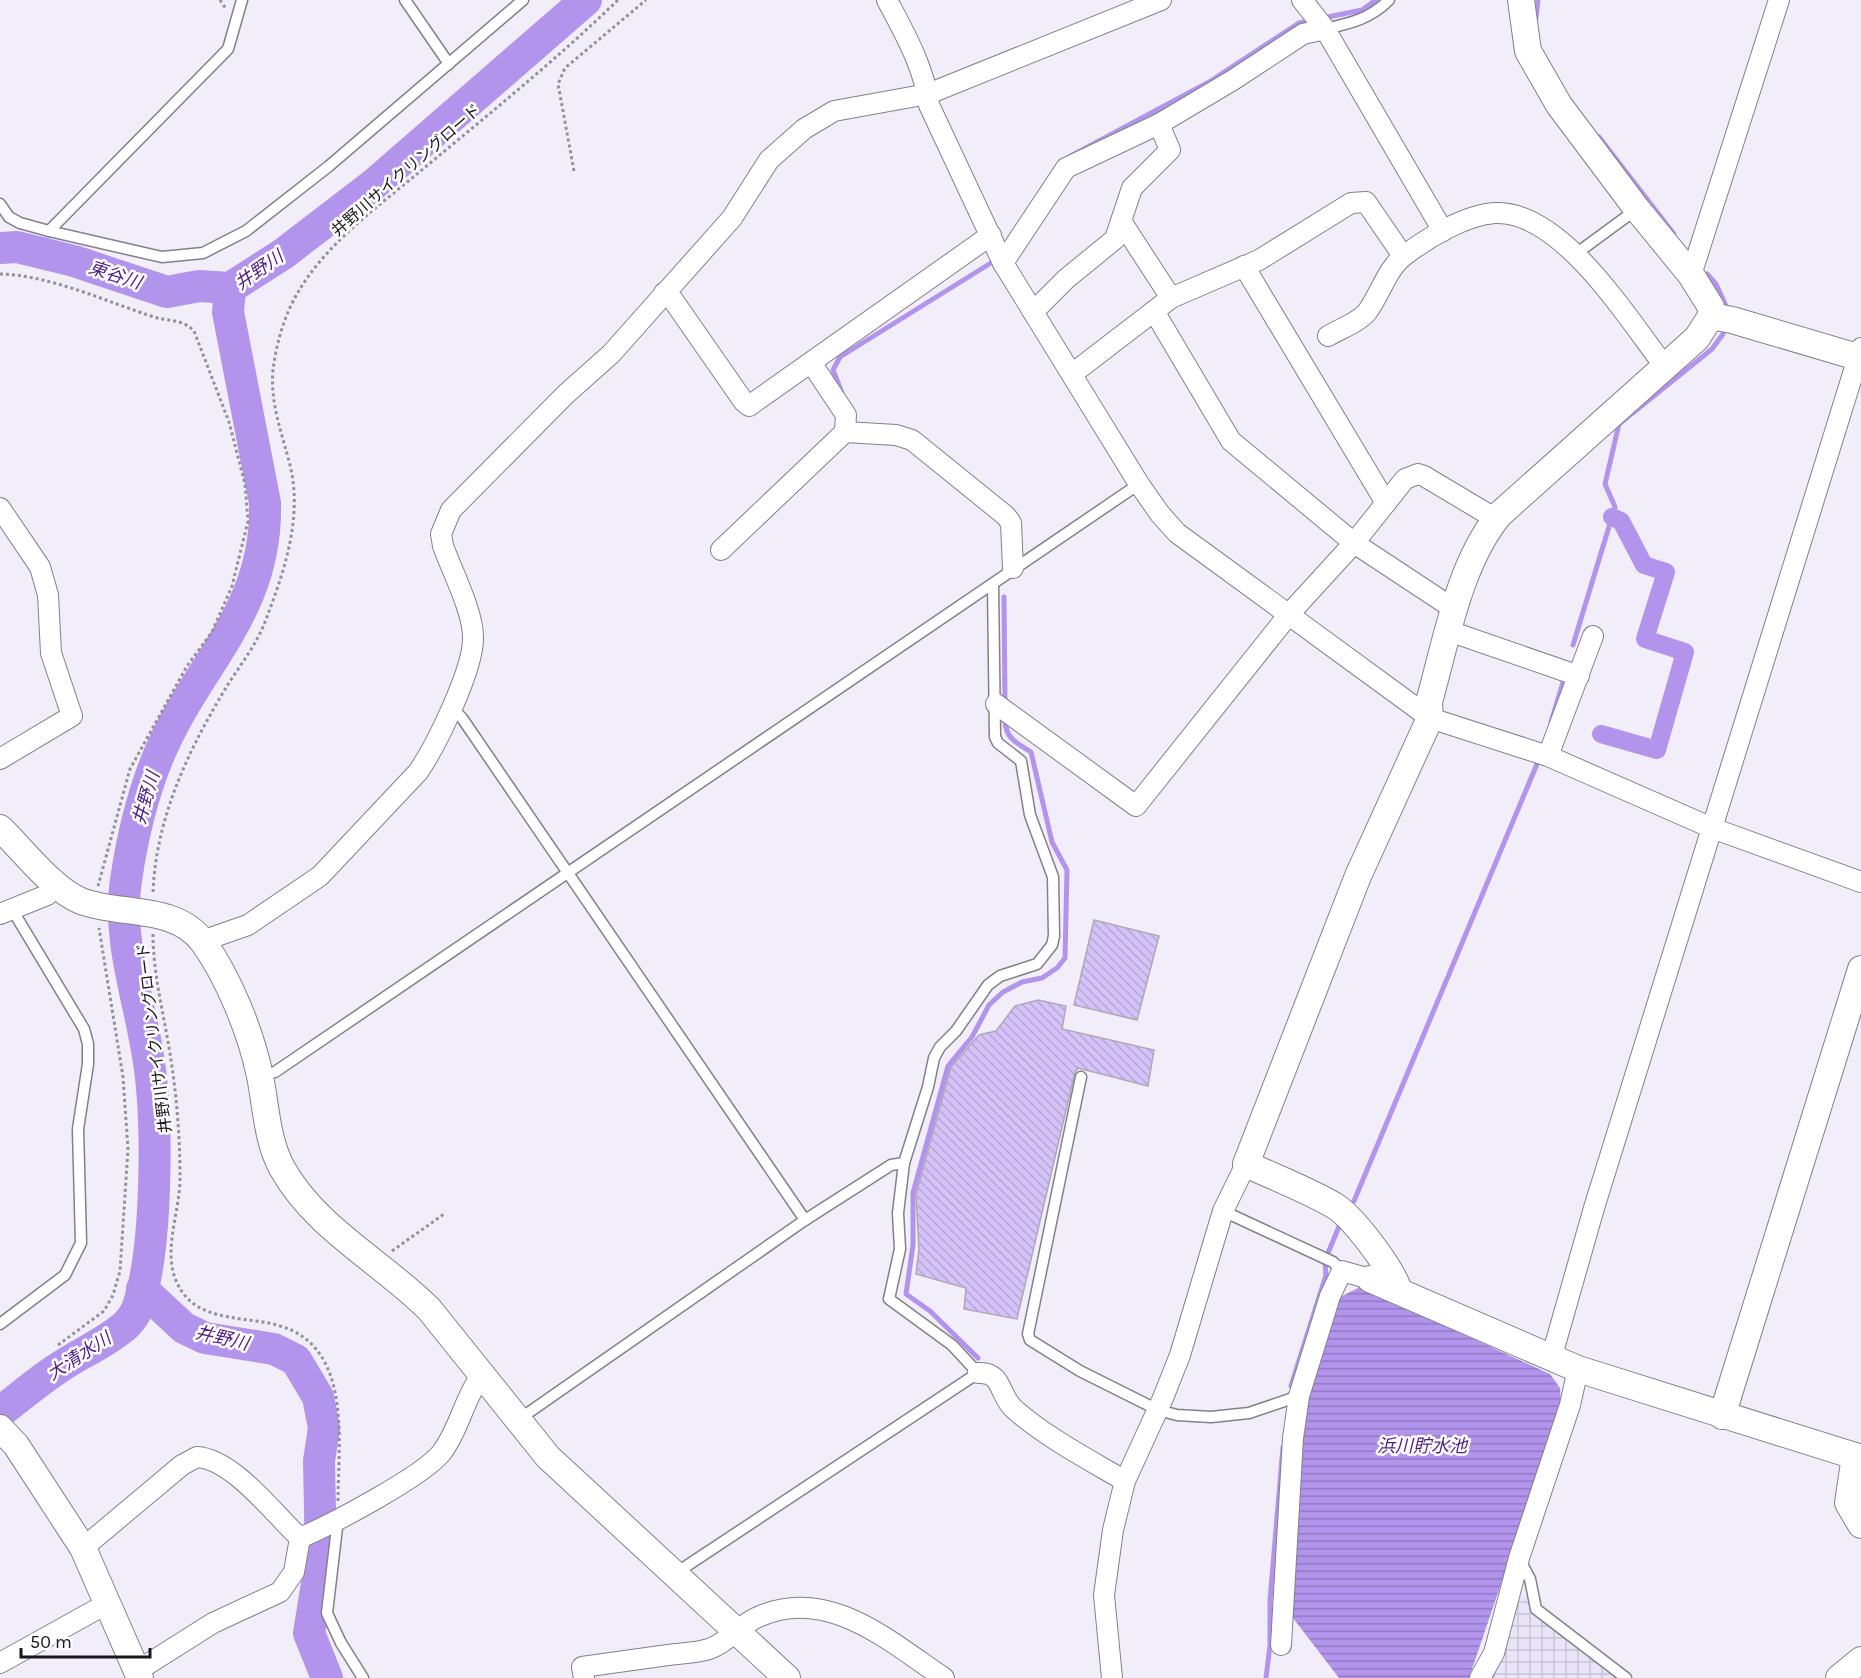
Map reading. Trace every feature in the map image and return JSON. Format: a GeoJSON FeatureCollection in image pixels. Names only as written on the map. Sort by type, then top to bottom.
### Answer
{"type":"FeatureCollection","features":[{"type":"Feature","properties":{"kind":"street"},"geometry":{"type":"LineString","coordinates":[[887,0],[918,60],[929,105],[1003,263],[1139,484],[1160,514],[1177,532],[1430,718],[1548,756],[1712,828],[1861,882]]}},
{"type":"Feature","properties":{"kind":"street"},"geometry":{"type":"LineString","coordinates":[[202,941],[249,925],[320,876],[418,772],[429,756],[452,708],[473,639],[470,618],[443,546],[441,534],[451,510],[527,433],[600,365],[732,218],[769,160],[804,129],[834,111],[928,94],[1161,0]]}},
{"type":"Feature","properties":{"kind":"street"},"geometry":{"type":"LineString","coordinates":[[1302,0],[1325,29],[1443,231]]}},
{"type":"Feature","properties":{"kind":"street"},"geometry":{"type":"LineString","coordinates":[[1112,1678],[1104,1595],[1113,1530],[1125,1481],[1158,1410],[1180,1355],[1223,1211],[1246,1164],[1358,876],[1430,718],[1429,702],[1452,620],[1477,551],[1496,519],[1697,338],[1711,316],[1711,307],[1691,275],[1637,209],[1559,105],[1528,51],[1521,0]]}},
{"type":"Feature","properties":{"kind":"street"},"geometry":{"type":"LineString","coordinates":[[1691,275],[1779,0]]}},
{"type":"Feature","properties":{"kind":"street"},"geometry":{"type":"LineString","coordinates":[[1003,263],[1066,168],[1159,124],[1233,80],[1303,34],[1325,29]]}},
{"type":"Feature","properties":{"kind":"street"},"geometry":{"type":"LineString","coordinates":[[1033,312],[1066,279],[1115,239],[1132,188],[1170,150],[1159,124]]}},
{"type":"Feature","properties":{"kind":"street"},"geometry":{"type":"LineString","coordinates":[[1072,374],[1171,298],[1244,266],[1360,201],[1366,202],[1373,209],[1403,256]]}},
{"type":"Feature","properties":{"kind":"street"},"geometry":{"type":"LineString","coordinates":[[1328,336],[1366,314],[1403,256],[1443,231],[1479,216],[1512,214],[1548,232],[1577,253],[1665,368]]}},
{"type":"Feature","properties":{"kind":"street"},"geometry":{"type":"LineString","coordinates":[[1121,221],[1171,298]]}},
{"type":"Feature","properties":{"kind":"street"},"geometry":{"type":"LineString","coordinates":[[664,293],[673,300],[749,406],[812,364],[991,235]]}},
{"type":"Feature","properties":{"kind":"street"},"geometry":{"type":"LineString","coordinates":[[1244,266],[1386,503]]}},
{"type":"Feature","properties":{"kind":"street"},"geometry":{"type":"LineString","coordinates":[[1154,311],[1231,441],[1354,543],[1452,620],[1579,676]]}},
{"type":"Feature","properties":{"kind":"street"},"geometry":{"type":"LineString","coordinates":[[1551,1359],[1594,1208],[1860,354],[1711,316]]}},
{"type":"Feature","properties":{"kind":"street"},"geometry":{"type":"LineString","coordinates":[[722,550],[845,432],[846,415],[812,364]]}},
{"type":"Feature","properties":{"kind":"street"},"geometry":{"type":"LineString","coordinates":[[845,432],[896,435],[912,440],[1006,516],[1011,523],[1013,568]]}},
{"type":"Feature","properties":{"kind":"street"},"geometry":{"type":"LineString","coordinates":[[996,704],[1136,806],[1290,613],[1354,543],[1405,479],[1418,474],[1496,519]]}},
{"type":"Feature","properties":{"kind":"street"},"geometry":{"type":"LineString","coordinates":[[0,508],[40,567],[48,595],[51,653],[72,716],[0,759]]}},
{"type":"Feature","properties":{"kind":"street"},"geometry":{"type":"LineString","coordinates":[[1548,756],[1593,636]]}},
{"type":"Feature","properties":{"kind":"street"},"geometry":{"type":"LineString","coordinates":[[0,828],[59,885],[79,900],[100,907],[151,912],[177,923],[202,941],[245,1024],[260,1077],[276,1152],[289,1178],[323,1219],[380,1265],[429,1309],[548,1458],[738,1630],[787,1678]]}},
{"type":"Feature","properties":{"kind":"street"},"geometry":{"type":"LineString","coordinates":[[6,913],[48,895],[59,885]]}},
{"type":"Feature","properties":{"kind":"street"},"geometry":{"type":"LineString","coordinates":[[1722,1416],[1861,969]]}},
{"type":"Feature","properties":{"kind":"street"},"geometry":{"type":"LineString","coordinates":[[1246,1164],[1342,1212],[1387,1265],[1395,1277],[1399,1291]]}},
{"type":"Feature","properties":{"kind":"street"},"geometry":{"type":"LineString","coordinates":[[1281,1645],[1292,1450],[1299,1396],[1330,1296],[1342,1270],[1399,1291],[1578,1369],[1858,1457],[1848,1503],[1861,1525]]}},
{"type":"Feature","properties":{"kind":"street"},"geometry":{"type":"LineString","coordinates":[[1480,1678],[1494,1653],[1519,1558],[1570,1405],[1578,1369]]}},
{"type":"Feature","properties":{"kind":"street"},"geometry":{"type":"LineString","coordinates":[[978,1373],[993,1375],[999,1381],[1006,1401],[1058,1442],[1125,1481]]}},
{"type":"Feature","properties":{"kind":"street"},"geometry":{"type":"LineString","coordinates":[[303,1536],[334,1521],[411,1476],[441,1454],[451,1438],[471,1389],[482,1374]]}},
{"type":"Feature","properties":{"kind":"street"},"geometry":{"type":"LineString","coordinates":[[1,1429],[16,1445],[83,1548],[138,1675],[213,1623],[280,1592],[294,1572],[303,1536]]}},
{"type":"Feature","properties":{"kind":"street"},"geometry":{"type":"LineString","coordinates":[[83,1548],[182,1465],[197,1457],[216,1462],[237,1476],[303,1536]]}},
{"type":"Feature","properties":{"kind":"street"},"geometry":{"type":"LineString","coordinates":[[0,1663],[108,1603]]}},
{"type":"Feature","properties":{"kind":"street"},"geometry":{"type":"LineString","coordinates":[[584,1678],[582,1667],[706,1650],[730,1639],[738,1630],[760,1616],[782,1609],[812,1608],[836,1611],[863,1624],[945,1678]]}},
{"type":"Feature","properties":{"kind":"street"},"geometry":{"type":"LineString","coordinates":[[1839,1678],[1861,1660]]}},
{"type":"Feature","properties":{"kind":"lane"},"geometry":{"type":"LineString","coordinates":[[49,231],[228,49],[242,0]]}},
{"type":"Feature","properties":{"kind":"lane"},"geometry":{"type":"LineString","coordinates":[[405,0],[449,64]]}},
{"type":"Feature","properties":{"kind":"lane"},"geometry":{"type":"LineString","coordinates":[[0,204],[9,217],[20,223],[162,257],[189,256],[212,249],[246,231],[283,202],[523,0]]}},
{"type":"Feature","properties":{"kind":"lane"},"geometry":{"type":"LineString","coordinates":[[1325,29],[1362,21],[1376,13],[1389,0]]}},
{"type":"Feature","properties":{"kind":"lane"},"geometry":{"type":"LineString","coordinates":[[1577,253],[1637,209]]}},
{"type":"Feature","properties":{"kind":"lane"},"geometry":{"type":"LineString","coordinates":[[260,1077],[275,1072],[1139,484]]}},
{"type":"Feature","properties":{"kind":"lane"},"geometry":{"type":"LineString","coordinates":[[676,1573],[978,1373],[952,1345],[889,1299],[900,1249],[898,1213],[904,1163],[928,1087],[934,1058],[988,985],[1000,976],[1036,964],[1052,945],[1054,936],[1053,877],[1030,815],[1021,761],[998,743],[995,737],[993,584]]}},
{"type":"Feature","properties":{"kind":"lane"},"geometry":{"type":"LineString","coordinates":[[452,708],[462,718],[805,1220]]}},
{"type":"Feature","properties":{"kind":"lane"},"geometry":{"type":"LineString","coordinates":[[0,1324],[65,1275],[81,1243],[78,1129],[88,1064],[88,1044],[84,1029],[6,913]]}},
{"type":"Feature","properties":{"kind":"lane"},"geometry":{"type":"LineString","coordinates":[[1081,1077],[1028,1334],[1030,1340],[1080,1371],[1158,1410],[1177,1415],[1211,1417],[1250,1413],[1299,1396]]}},
{"type":"Feature","properties":{"kind":"lane"},"geometry":{"type":"LineString","coordinates":[[517,1421],[805,1220],[891,1165],[904,1163]]}},
{"type":"Feature","properties":{"kind":"lane"},"geometry":{"type":"LineString","coordinates":[[1223,1211],[1333,1262],[1342,1270]]}},
{"type":"Feature","properties":{"kind":"lane"},"geometry":{"type":"LineString","coordinates":[[334,1521],[327,1612],[341,1643],[363,1678]]}},
{"type":"Feature","properties":{"kind":"lane"},"geometry":{"type":"LineString","coordinates":[[1519,1558],[1530,1579],[1536,1609],[1626,1678]]}},
{"type":"Feature","properties":{"kind":"path","name":"井野川サイクリングロード"},"geometry":{"type":"LineString","coordinates":[[334,1521],[340,1416],[332,1379],[324,1362],[298,1335],[281,1326],[220,1316],[197,1306],[183,1294],[174,1274],[171,1249],[180,1183],[176,1098],[155,966],[151,912],[154,865],[178,779],[194,740],[264,624],[290,544],[296,519],[294,493],[291,467],[276,417],[273,370],[281,333],[296,294],[313,270],[350,231],[552,62],[618,0]]}},
{"type":"Feature","properties":{"kind":"path"},"geometry":{"type":"LineString","coordinates":[[574,171],[558,84],[565,68],[646,0]]}},
{"type":"Feature","properties":{"kind":"path"},"geometry":{"type":"LineString","coordinates":[[0,274],[13,274],[83,292],[154,318],[186,323],[194,331],[229,422],[245,484],[248,521],[232,586],[212,632],[187,666],[130,769],[98,884],[100,939],[123,1077],[128,1149],[120,1271],[113,1295],[104,1311],[58,1345]]}},
{"type":"Feature","properties":{"kind":"path"},"geometry":{"type":"LineString","coordinates":[[380,1265],[388,1253],[444,1214]]}},
{"type":"Feature","properties":{"kind":"shaded area"},"geometry":{"type":"Polygon","coordinates":[[[1515,1595],[1529,1597],[1531,1610],[1617,1678],[1488,1678],[1515,1595]]]}},
{"type":"Feature","properties":{"kind":"water","name":"浜川貯水池"},"geometry":{"type":"Polygon","coordinates":[[[1360,1287],[1550,1374],[1560,1388],[1561,1407],[1469,1678],[1339,1678],[1293,1618],[1293,1565],[1304,1414],[1340,1297],[1360,1287]]]}},
{"type":"Feature","properties":{"kind":"building"},"geometry":{"type":"Polygon","coordinates":[[[1094,920],[1159,936],[1137,1020],[1074,1005],[1094,920]]]}},
{"type":"Feature","properties":{"kind":"building"},"geometry":{"type":"Polygon","coordinates":[[[1038,1000],[1066,1006],[1062,1029],[1154,1050],[1148,1086],[1078,1068],[1075,1072],[1017,1319],[964,1309],[966,1288],[916,1274],[919,1249],[916,1194],[951,1067],[979,1035],[996,1031],[1015,1006],[1038,1000]]]}},
{"type":"Feature","properties":{"kind":"waterway","name":"井野川"},"geometry":{"type":"LineString","coordinates":[[230,288],[283,254],[373,185],[586,0]]}},
{"type":"Feature","properties":{"kind":"waterway"},"geometry":{"type":"LineString","coordinates":[[1328,17],[1362,10],[1376,0]]}},
{"type":"Feature","properties":{"kind":"waterway"},"geometry":{"type":"LineString","coordinates":[[1536,18],[1538,0]]}},
{"type":"Feature","properties":{"kind":"waterway"},"geometry":{"type":"LineString","coordinates":[[1069,157],[1209,82],[1299,23],[1309,21]]}},
{"type":"Feature","properties":{"kind":"waterway"},"geometry":{"type":"LineString","coordinates":[[1599,137],[1674,234]]}},
{"type":"Feature","properties":{"kind":"waterway","name":"東谷川"},"geometry":{"type":"LineString","coordinates":[[0,248],[17,247],[74,261],[167,292],[199,286],[230,288]]}},
{"type":"Feature","properties":{"kind":"waterway"},"geometry":{"type":"LineString","coordinates":[[842,393],[833,370],[840,357],[994,261]]}},
{"type":"Feature","properties":{"kind":"waterway"},"geometry":{"type":"LineString","coordinates":[[1707,274],[1716,284],[1726,306]]}},
{"type":"Feature","properties":{"kind":"waterway","name":"井野川"},"geometry":{"type":"LineString","coordinates":[[0,1412],[50,1374],[126,1325],[137,1309],[144,1284],[149,1254],[154,1184],[153,1113],[148,1056],[130,968],[124,924],[128,865],[142,802],[158,757],[174,724],[242,607],[255,576],[263,542],[265,503],[228,312],[230,288]]}},
{"type":"Feature","properties":{"kind":"waterway"},"geometry":{"type":"LineString","coordinates":[[1573,645],[1615,507],[1605,484],[1619,424],[1712,349],[1723,334]]}},
{"type":"Feature","properties":{"kind":"waterway"},"geometry":{"type":"LineString","coordinates":[[1601,734],[1657,750],[1685,652],[1645,639],[1666,572],[1644,565],[1621,521],[1612,517]]}},
{"type":"Feature","properties":{"kind":"waterway"},"geometry":{"type":"LineString","coordinates":[[1004,597],[1005,704]]}},
{"type":"Feature","properties":{"kind":"waterway"},"geometry":{"type":"LineString","coordinates":[[1551,722],[1564,679]]}},
{"type":"Feature","properties":{"kind":"waterway"},"geometry":{"type":"LineString","coordinates":[[978,1358],[930,1311],[906,1294],[913,1245],[913,1193],[948,1066],[972,1037],[989,1005],[1003,992],[1022,982],[1042,978],[1057,968],[1065,958],[1067,870],[1052,842],[1031,752],[1010,736],[1005,721]]}},
{"type":"Feature","properties":{"kind":"waterway"},"geometry":{"type":"LineString","coordinates":[[1354,1201],[1537,764]]}},
{"type":"Feature","properties":{"kind":"waterway"},"geometry":{"type":"LineString","coordinates":[[1328,1253],[1340,1224]]}},
{"type":"Feature","properties":{"kind":"waterway"},"geometry":{"type":"LineString","coordinates":[[1291,1386],[1326,1275],[1325,1263]]}},
{"type":"Feature","properties":{"kind":"waterway","name":"井野川"},"geometry":{"type":"LineString","coordinates":[[142,1289],[184,1328],[205,1338],[274,1349],[296,1360],[318,1397],[324,1428],[319,1461],[321,1559],[309,1633],[327,1678]]}},
{"type":"Feature","properties":{"kind":"waterway"},"geometry":{"type":"LineString","coordinates":[[1266,1678],[1283,1447]]}},
{"type":"Feature","properties":{"kind":"water label","name":"大清水川"},"geometry":{"type":"Point","coordinates":[79,1356]}}]}
